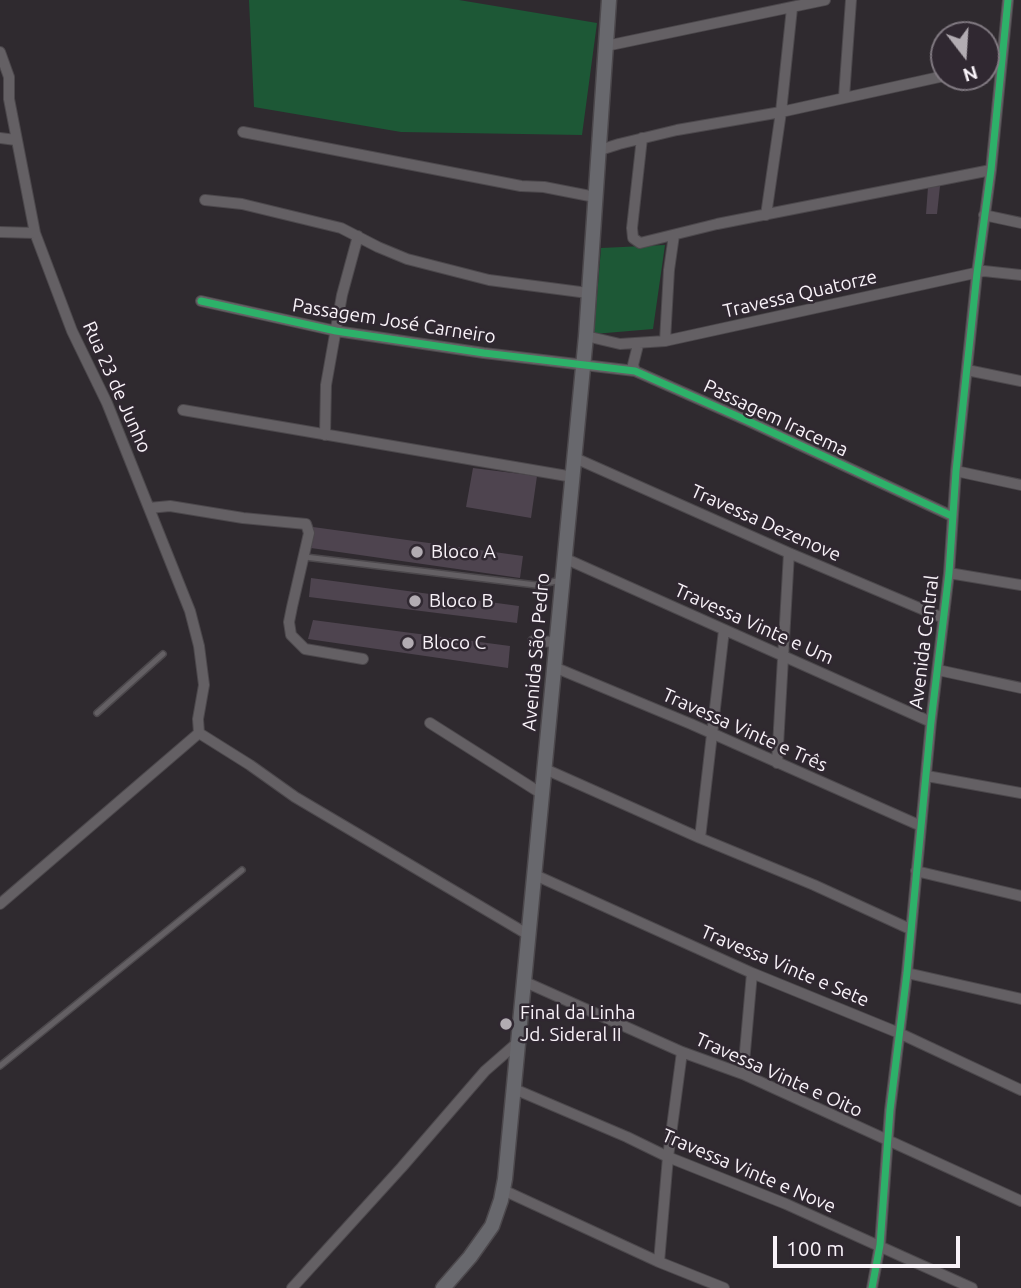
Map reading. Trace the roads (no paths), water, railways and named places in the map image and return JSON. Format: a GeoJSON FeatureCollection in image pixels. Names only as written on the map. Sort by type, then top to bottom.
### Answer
{"type":"FeatureCollection","features":[{"type":"Feature","properties":{"kind":"main road","name":"Avenida São Pedro"},"geometry":{"type":"LineString","coordinates":[[443,1288],[488,1233],[497,1214],[503,1190],[586,336],[609,0]]}},
{"type":"Feature","properties":{"kind":"street"},"geometry":{"type":"LineString","coordinates":[[606,46],[825,0]]}},
{"type":"Feature","properties":{"kind":"street"},"geometry":{"type":"LineString","coordinates":[[844,97],[851,0]]}},
{"type":"Feature","properties":{"kind":"street","name":"Avenida Central"},"geometry":{"type":"LineString","coordinates":[[1000,63],[1008,0]]}},
{"type":"Feature","properties":{"kind":"street"},"geometry":{"type":"LineString","coordinates":[[766,215],[792,8]]}},
{"type":"Feature","properties":{"kind":"street","name":"Rua 23 de Junho"},"geometry":{"type":"LineString","coordinates":[[0,52],[9,77],[9,99],[35,233],[72,331],[107,403],[185,595],[199,646],[204,685],[198,733]]}},
{"type":"Feature","properties":{"kind":"street"},"geometry":{"type":"LineString","coordinates":[[597,151],[642,138],[930,79]]}},
{"type":"Feature","properties":{"kind":"street","name":"Avenida Central"},"geometry":{"type":"LineString","coordinates":[[872,1288],[880,1245],[890,1110],[907,973],[931,722],[949,573],[956,471],[998,91]]}},
{"type":"Feature","properties":{"kind":"street"},"geometry":{"type":"LineString","coordinates":[[243,132],[521,186],[544,187],[595,197]]}},
{"type":"Feature","properties":{"kind":"street"},"geometry":{"type":"LineString","coordinates":[[0,138],[16,140]]}},
{"type":"Feature","properties":{"kind":"street"},"geometry":{"type":"LineString","coordinates":[[642,138],[632,228],[633,238],[640,243],[991,170]]}},
{"type":"Feature","properties":{"kind":"street"},"geometry":{"type":"LineString","coordinates":[[205,200],[242,204],[326,224],[391,253],[453,272],[515,285],[588,293]]}},
{"type":"Feature","properties":{"kind":"street"},"geometry":{"type":"LineString","coordinates":[[984,215],[1021,223]]}},
{"type":"Feature","properties":{"kind":"street"},"geometry":{"type":"LineString","coordinates":[[0,232],[35,233]]}},
{"type":"Feature","properties":{"kind":"street"},"geometry":{"type":"LineString","coordinates":[[665,341],[674,235]]}},
{"type":"Feature","properties":{"kind":"street"},"geometry":{"type":"LineString","coordinates":[[325,435],[326,385],[342,295],[358,236]]}},
{"type":"Feature","properties":{"kind":"street","name":"Travessa Quatorze"},"geometry":{"type":"LineString","coordinates":[[586,336],[638,345],[977,273],[994,271],[1021,275]]}},
{"type":"Feature","properties":{"kind":"street","name":"Passagem José Carneiro"},"geometry":{"type":"LineString","coordinates":[[201,301],[335,331],[582,364]]}},
{"type":"Feature","properties":{"kind":"street"},"geometry":{"type":"LineString","coordinates":[[635,371],[633,365],[638,345]]}},
{"type":"Feature","properties":{"kind":"street","name":"Passagem Iracema"},"geometry":{"type":"LineString","coordinates":[[582,364],[635,371],[952,516]]}},
{"type":"Feature","properties":{"kind":"street"},"geometry":{"type":"LineString","coordinates":[[967,370],[1021,381]]}},
{"type":"Feature","properties":{"kind":"street"},"geometry":{"type":"LineString","coordinates":[[183,410],[573,477]]}},
{"type":"Feature","properties":{"kind":"street","name":"Travessa Dezenove"},"geometry":{"type":"LineString","coordinates":[[575,458],[943,618]]}},
{"type":"Feature","properties":{"kind":"street"},"geometry":{"type":"LineString","coordinates":[[956,471],[1021,485]]}},
{"type":"Feature","properties":{"kind":"street"},"geometry":{"type":"LineString","coordinates":[[149,508],[170,506],[243,518],[304,522],[309,528],[305,557],[289,622],[291,635],[305,649],[363,659]]}},
{"type":"Feature","properties":{"kind":"street"},"geometry":{"type":"LineString","coordinates":[[777,764],[789,553]]}},
{"type":"Feature","properties":{"kind":"street","name":"Travessa Vinte e Um"},"geometry":{"type":"LineString","coordinates":[[564,558],[931,722]]}},
{"type":"Feature","properties":{"kind":"street"},"geometry":{"type":"LineString","coordinates":[[949,573],[1021,585]]}},
{"type":"Feature","properties":{"kind":"street"},"geometry":{"type":"LineString","coordinates":[[700,838],[724,630]]}},
{"type":"Feature","properties":{"kind":"street"},"geometry":{"type":"LineString","coordinates":[[533,641],[557,642]]}},
{"type":"Feature","properties":{"kind":"street","name":"Travessa Vinte e Três"},"geometry":{"type":"LineString","coordinates":[[554,667],[921,826]]}},
{"type":"Feature","properties":{"kind":"street"},"geometry":{"type":"LineString","coordinates":[[938,670],[1021,688]]}},
{"type":"Feature","properties":{"kind":"street"},"geometry":{"type":"LineString","coordinates":[[430,723],[542,794]]}},
{"type":"Feature","properties":{"kind":"street"},"geometry":{"type":"LineString","coordinates":[[0,904],[198,733],[295,797],[527,934]]}},
{"type":"Feature","properties":{"kind":"street"},"geometry":{"type":"LineString","coordinates":[[545,769],[910,929]]}},
{"type":"Feature","properties":{"kind":"street"},"geometry":{"type":"LineString","coordinates":[[927,776],[1021,793]]}},
{"type":"Feature","properties":{"kind":"street"},"geometry":{"type":"LineString","coordinates":[[916,871],[1021,896]]}},
{"type":"Feature","properties":{"kind":"street","name":"Travessa Vinte e Sete"},"geometry":{"type":"LineString","coordinates":[[535,875],[752,974],[899,1034],[1021,1090]]}},
{"type":"Feature","properties":{"kind":"street"},"geometry":{"type":"LineString","coordinates":[[907,973],[1021,999]]}},
{"type":"Feature","properties":{"kind":"street"},"geometry":{"type":"LineString","coordinates":[[743,1074],[752,974]]}},
{"type":"Feature","properties":{"kind":"street","name":"Travessa Vinte e Oito"},"geometry":{"type":"LineString","coordinates":[[523,981],[682,1052],[743,1074],[1021,1200]]}},
{"type":"Feature","properties":{"kind":"street"},"geometry":{"type":"LineString","coordinates":[[292,1288],[485,1071],[517,1043]]}},
{"type":"Feature","properties":{"kind":"street"},"geometry":{"type":"LineString","coordinates":[[659,1262],[668,1157],[682,1052]]}},
{"type":"Feature","properties":{"kind":"street","name":"Travessa Vinte e Nove"},"geometry":{"type":"LineString","coordinates":[[512,1088],[668,1157],[786,1204],[972,1288]]}},
{"type":"Feature","properties":{"kind":"street"},"geometry":{"type":"LineString","coordinates":[[503,1190],[659,1262],[724,1288]]}},
{"type":"Feature","properties":{"kind":"lane"},"geometry":{"type":"LineString","coordinates":[[305,557],[536,585],[562,580]]}},
{"type":"Feature","properties":{"kind":"lane"},"geometry":{"type":"LineString","coordinates":[[97,713],[163,654]]}},
{"type":"Feature","properties":{"kind":"lane"},"geometry":{"type":"LineString","coordinates":[[0,1066],[242,870]]}},
{"type":"Feature","properties":{"kind":"place","name":"Bloco A"},"geometry":{"type":"Point","coordinates":[417,552]}},
{"type":"Feature","properties":{"kind":"place","name":"Bloco B"},"geometry":{"type":"Point","coordinates":[415,601]}},
{"type":"Feature","properties":{"kind":"place","name":"Bloco C"},"geometry":{"type":"Point","coordinates":[408,643]}},
{"type":"Feature","properties":{"kind":"place","name":"Final da Linha Jd. Sideral II"},"geometry":{"type":"Point","coordinates":[506,1024]}}]}
